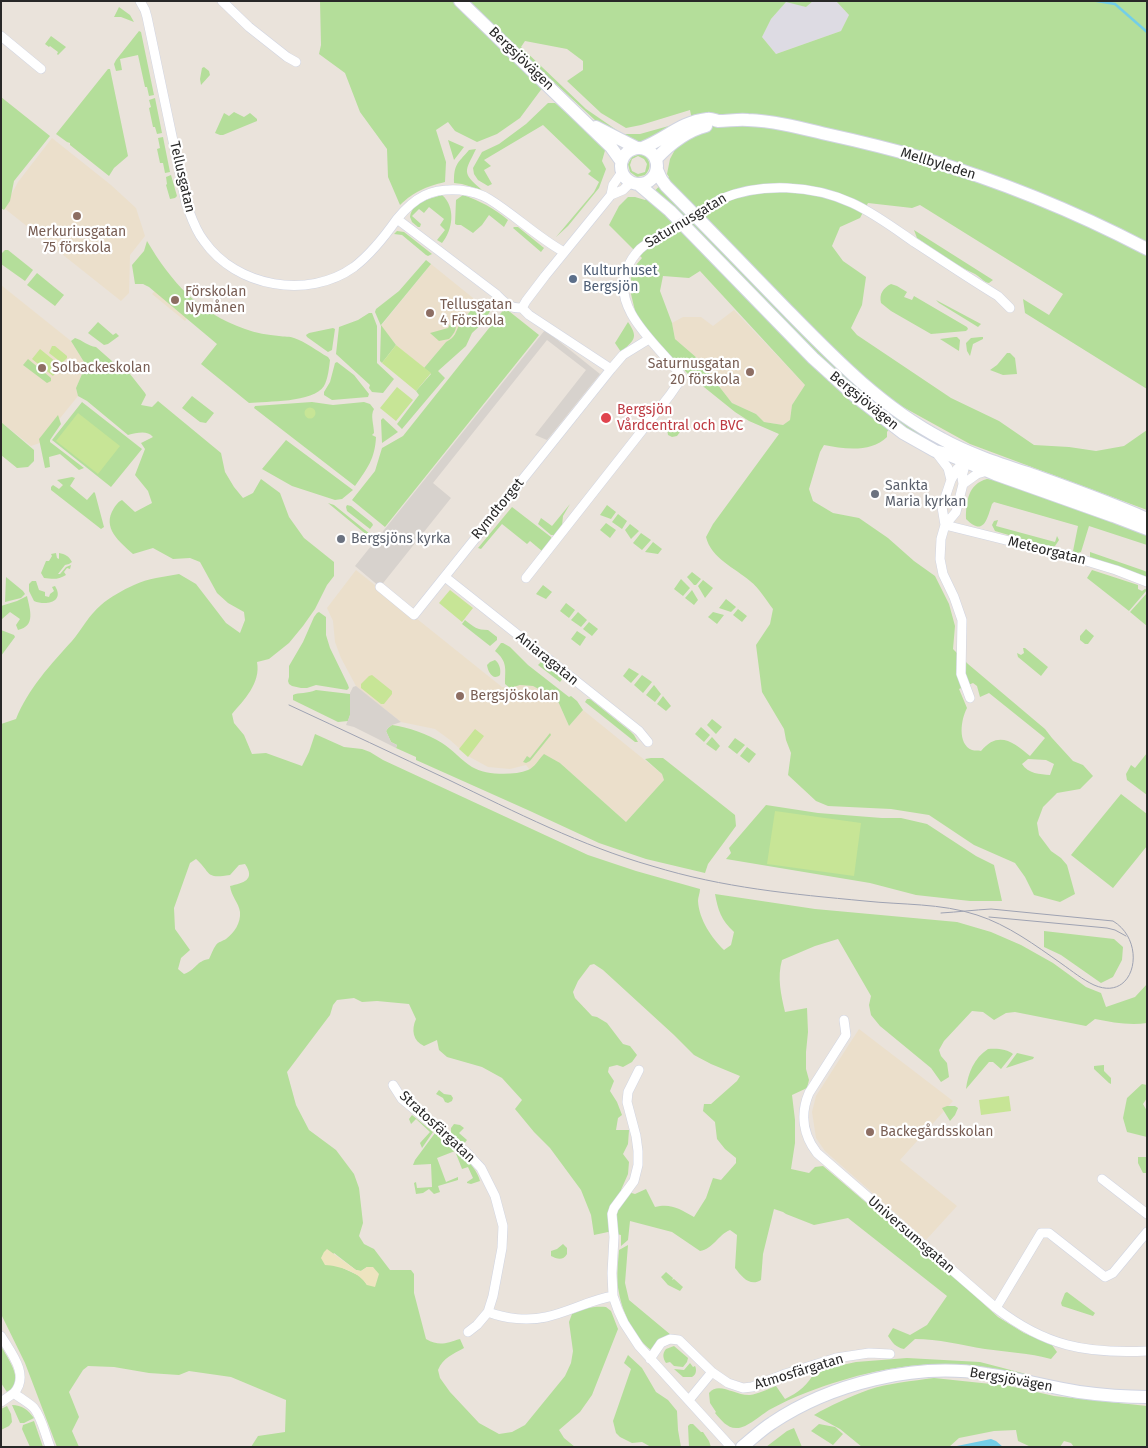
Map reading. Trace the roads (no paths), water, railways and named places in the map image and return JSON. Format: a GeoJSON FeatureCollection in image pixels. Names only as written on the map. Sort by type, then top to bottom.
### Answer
{"type":"FeatureCollection","features":[{"type":"Feature","properties":{"kind":"street","name":"Tellusgatan"},"geometry":{"type":"LineString","coordinates":[[140,1],[148,17],[186,203],[204,241],[237,271],[274,284],[295,286],[317,283],[336,277],[353,268],[372,251],[406,208],[415,200],[435,191],[445,189],[464,190],[488,198],[540,238],[564,252]]}},
{"type":"Feature","properties":{"kind":"street"},"geometry":{"type":"LineString","coordinates":[[222,1],[249,27],[296,62]]}},
{"type":"Feature","properties":{"kind":"street","name":"Bergsjövägen"},"geometry":{"type":"LineString","coordinates":[[460,1],[611,146],[628,175],[670,211],[807,352],[839,382],[903,433],[935,451],[999,463],[1081,492],[1147,519]]}},
{"type":"Feature","properties":{"kind":"street"},"geometry":{"type":"LineString","coordinates":[[1,36],[42,69]]}},
{"type":"Feature","properties":{"kind":"street","name":"Bergsjövägen"},"geometry":{"type":"LineString","coordinates":[[582,117],[611,135],[650,152],[661,180],[666,186],[802,325],[864,386],[892,409],[943,440],[987,471],[1147,530]]}},
{"type":"Feature","properties":{"kind":"street","name":"Mellbyleden"},"geometry":{"type":"LineString","coordinates":[[639,148],[653,143],[694,121],[709,118],[718,121]]}},
{"type":"Feature","properties":{"kind":"street","name":"Mellbyleden"},"geometry":{"type":"LineString","coordinates":[[656,164],[680,137],[700,127],[711,125],[718,121],[736,119],[764,121],[846,138],[923,158],[966,172],[1101,226],[1147,249]]}},
{"type":"Feature","properties":{"kind":"street"},"geometry":{"type":"LineString","coordinates":[[628,175],[627,152],[639,148]]}},
{"type":"Feature","properties":{"kind":"street"},"geometry":{"type":"LineString","coordinates":[[628,175],[646,182],[651,179],[656,164]]}},
{"type":"Feature","properties":{"kind":"street"},"geometry":{"type":"LineString","coordinates":[[522,308],[610,195],[613,185],[628,175]]}},
{"type":"Feature","properties":{"kind":"street","name":"Saturnusgatan"},"geometry":{"type":"LineString","coordinates":[[526,578],[681,379],[680,374],[649,339],[632,316],[623,292],[623,282],[629,264],[638,251],[721,199],[744,191],[764,188],[791,188],[825,194],[846,201],[885,222],[998,296],[1010,308]]}},
{"type":"Feature","properties":{"kind":"street"},"geometry":{"type":"LineString","coordinates":[[397,219],[506,304],[522,308],[529,315],[611,369]]}},
{"type":"Feature","properties":{"kind":"street","name":"Rymdtorget"},"geometry":{"type":"LineString","coordinates":[[380,587],[414,615],[611,369],[623,356],[649,339]]}},
{"type":"Feature","properties":{"kind":"street"},"geometry":{"type":"LineString","coordinates":[[935,451],[948,468],[951,480]]}},
{"type":"Feature","properties":{"kind":"street"},"geometry":{"type":"LineString","coordinates":[[945,525],[942,508],[951,480],[967,456]]}},
{"type":"Feature","properties":{"kind":"street"},"geometry":{"type":"LineString","coordinates":[[967,456],[956,512],[945,525],[941,539],[940,559],[962,620],[961,674],[970,698]]}},
{"type":"Feature","properties":{"kind":"street"},"geometry":{"type":"LineString","coordinates":[[963,484],[977,474],[987,471]]}},
{"type":"Feature","properties":{"kind":"street","name":"Meteorgatan"},"geometry":{"type":"LineString","coordinates":[[945,525],[1070,556],[1147,582]]}},
{"type":"Feature","properties":{"kind":"street","name":"Aniaragatan"},"geometry":{"type":"LineString","coordinates":[[445,576],[639,731],[648,742]]}},
{"type":"Feature","properties":{"kind":"street","name":"Universumsgatan"},"geometry":{"type":"LineString","coordinates":[[844,1020],[846,1034],[809,1093],[805,1103],[804,1121],[812,1146],[824,1160],[996,1308],[1027,1330],[1064,1344],[1104,1352],[1147,1351]]}},
{"type":"Feature","properties":{"kind":"street"},"geometry":{"type":"LineString","coordinates":[[639,1070],[628,1092],[627,1102],[636,1136],[638,1165],[634,1181],[614,1208],[612,1214],[614,1237],[613,1296],[632,1337],[731,1447]]}},
{"type":"Feature","properties":{"kind":"street","name":"Stratosfärgatan"},"geometry":{"type":"LineString","coordinates":[[393,1084],[402,1099],[466,1152],[481,1168],[495,1196],[502,1226],[502,1248],[493,1296],[488,1312],[468,1332]]}},
{"type":"Feature","properties":{"kind":"street"},"geometry":{"type":"LineString","coordinates":[[1102,1179],[1147,1214]]}},
{"type":"Feature","properties":{"kind":"street"},"geometry":{"type":"LineString","coordinates":[[996,1308],[1041,1234],[1049,1233],[1105,1277],[1113,1273],[1147,1232]]}},
{"type":"Feature","properties":{"kind":"street"},"geometry":{"type":"LineString","coordinates":[[488,1312],[504,1318],[529,1319],[546,1317],[613,1296]]}},
{"type":"Feature","properties":{"kind":"street"},"geometry":{"type":"LineString","coordinates":[[1,1336],[16,1362],[21,1379],[19,1388],[1,1402]]}},
{"type":"Feature","properties":{"kind":"street","name":"Atmosfärgatan"},"geometry":{"type":"LineString","coordinates":[[650,1359],[661,1343],[670,1339],[679,1340],[712,1372],[728,1383],[743,1388],[752,1387],[785,1374],[836,1358],[869,1353],[890,1354]]}},
{"type":"Feature","properties":{"kind":"street","name":"Bergsjövägen"},"geometry":{"type":"LineString","coordinates":[[742,1447],[772,1423],[807,1403],[853,1385],[899,1374],[958,1371],[984,1373],[1078,1392],[1147,1397]]}},
{"type":"Feature","properties":{"kind":"street"},"geometry":{"type":"LineString","coordinates":[[689,1400],[712,1372]]}},
{"type":"Feature","properties":{"kind":"street"},"geometry":{"type":"LineString","coordinates":[[14,1393],[27,1402],[38,1414],[50,1447]]}},
{"type":"Feature","properties":{"kind":"water"},"geometry":{"type":"Polygon","coordinates":[[[991,1439],[1003,1447],[952,1447],[991,1439]]]}},
{"type":"Feature","properties":{"kind":"waterway"},"geometry":{"type":"LineString","coordinates":[[1097,1],[1115,4],[1147,32]]}},
{"type":"Feature","properties":{"kind":"tram line"},"geometry":{"type":"LineString","coordinates":[[289,705],[549,828],[626,858],[679,874],[732,885],[784,893],[935,906],[963,911],[977,915],[988,919],[1010,930],[1094,985],[1108,988],[1119,986],[1127,978],[1132,968],[1131,942],[1124,931],[1113,921],[991,909],[972,910],[966,911],[960,912],[941,913]]}},
{"type":"Feature","properties":{"kind":"tram line"},"geometry":{"type":"LineString","coordinates":[[989,917],[1107,928],[1126,936]]}},
{"type":"Feature","properties":{"kind":"place","name":"Merkuriusgatan 75 förskola"},"geometry":{"type":"Point","coordinates":[77,216]}},
{"type":"Feature","properties":{"kind":"place","name":"Kulturhuset Bergsjön"},"geometry":{"type":"Point","coordinates":[573,279]}},
{"type":"Feature","properties":{"kind":"place","name":"Förskolan Nymånen"},"geometry":{"type":"Point","coordinates":[175,300]}},
{"type":"Feature","properties":{"kind":"place","name":"Tellusgatan 4 Förskola"},"geometry":{"type":"Point","coordinates":[430,313]}},
{"type":"Feature","properties":{"kind":"place","name":"Solbackeskolan"},"geometry":{"type":"Point","coordinates":[42,368]}},
{"type":"Feature","properties":{"kind":"place","name":"Saturnusgatan 20 förskola"},"geometry":{"type":"Point","coordinates":[750,372]}},
{"type":"Feature","properties":{"kind":"place","name":"Bergsjön Vårdcentral och BVC"},"geometry":{"type":"Point","coordinates":[606,418]}},
{"type":"Feature","properties":{"kind":"place","name":"Sankta Maria kyrkan"},"geometry":{"type":"Point","coordinates":[875,494]}},
{"type":"Feature","properties":{"kind":"place","name":"Bergsjöns kyrka"},"geometry":{"type":"Point","coordinates":[341,539]}},
{"type":"Feature","properties":{"kind":"place","name":"Bergsjöskolan"},"geometry":{"type":"Point","coordinates":[460,696]}},
{"type":"Feature","properties":{"kind":"place","name":"Backegårdsskolan"},"geometry":{"type":"Point","coordinates":[870,1132]}}]}
